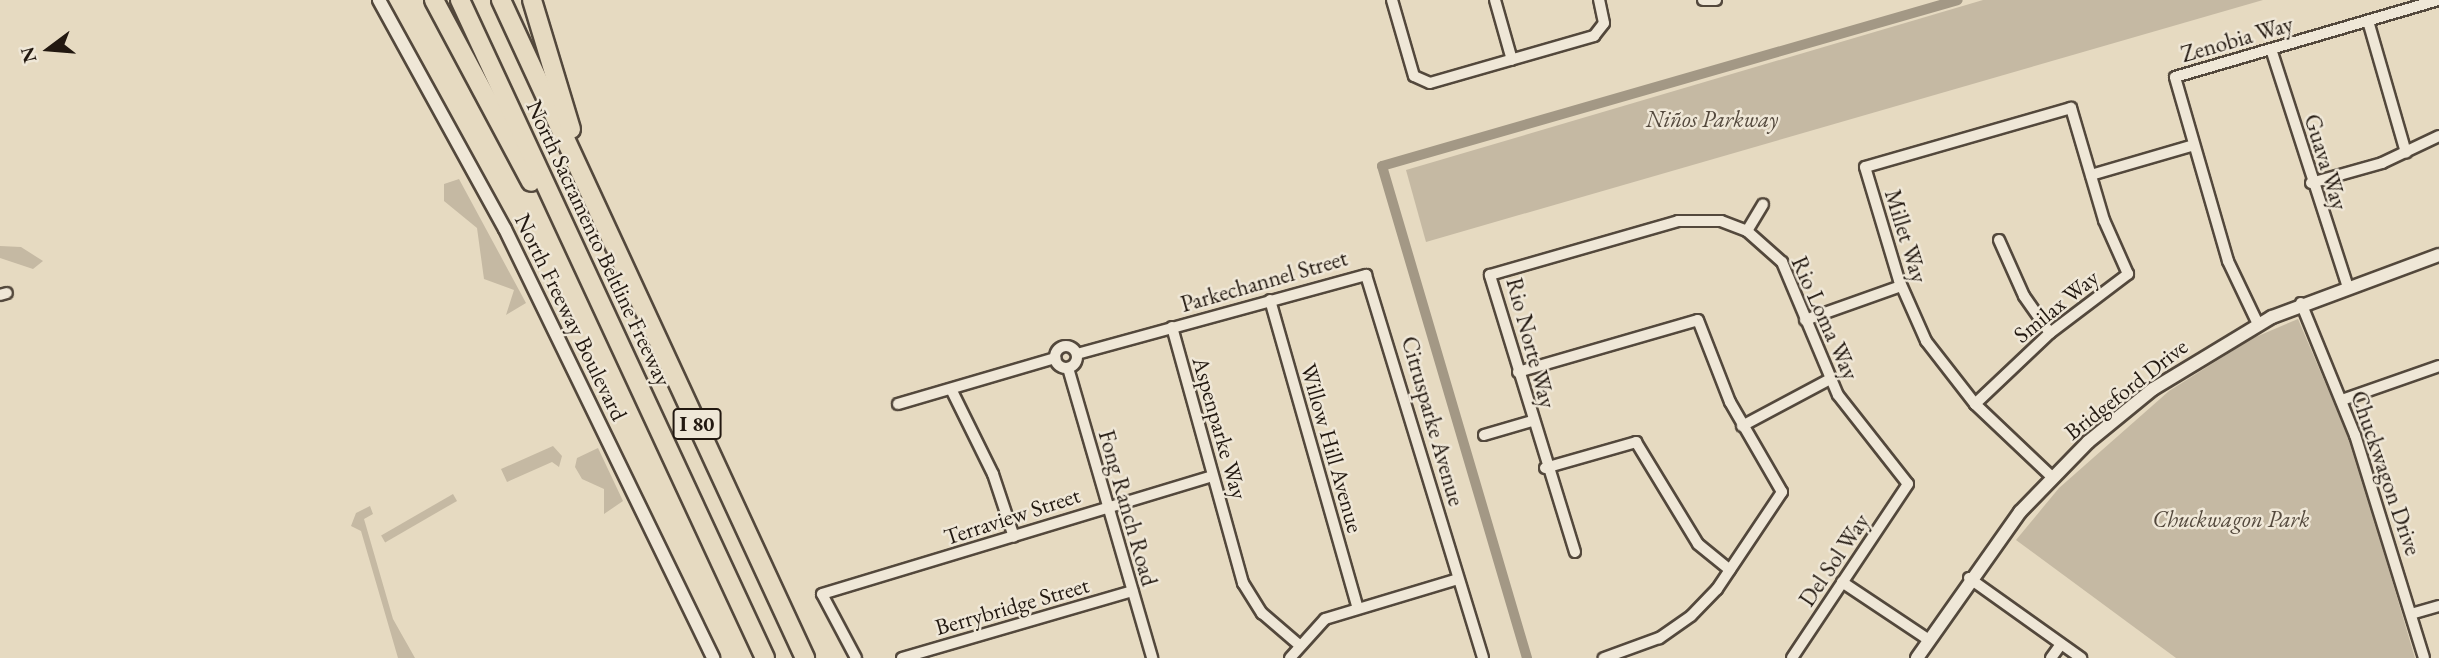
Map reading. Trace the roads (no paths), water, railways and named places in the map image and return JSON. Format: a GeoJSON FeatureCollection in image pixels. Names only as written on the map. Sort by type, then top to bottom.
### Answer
{"type":"FeatureCollection","features":[{"type":"Feature","properties":{"kind":"highway"},"geometry":{"type":"LineString","coordinates":[[434,0],[599,309]]}},
{"type":"Feature","properties":{"kind":"highway","name":"North Sacramento Beltline Freeway"},"geometry":{"type":"LineString","coordinates":[[460,0],[599,309],[765,658]]}},
{"type":"Feature","properties":{"kind":"highway","name":"North Sacramento Beltline Freeway"},"geometry":{"type":"LineString","coordinates":[[501,0],[806,658]]}},
{"type":"Feature","properties":{"kind":"highway"},"geometry":{"type":"LineString","coordinates":[[532,0],[589,190]]}},
{"type":"Feature","properties":{"kind":"street","name":"North Freeway Boulevard"},"geometry":{"type":"LineString","coordinates":[[379,0],[505,229],[713,658]]}},
{"type":"Feature","properties":{"kind":"street"},"geometry":{"type":"LineString","coordinates":[[1392,0],[1414,76],[1423,83],[1512,60],[1602,29],[1599,0]]}},
{"type":"Feature","properties":{"kind":"street"},"geometry":{"type":"LineString","coordinates":[[1495,0],[1512,60]]}},
{"type":"Feature","properties":{"kind":"street"},"geometry":{"type":"LineString","coordinates":[[1704,2],[1716,0]]}},
{"type":"Feature","properties":{"kind":"street","name":"Zenobia Way"},"geometry":{"type":"LineString","coordinates":[[2258,324],[2228,261],[2175,78],[2439,0]]}},
{"type":"Feature","properties":{"kind":"street"},"geometry":{"type":"LineString","coordinates":[[2368,21],[2406,153]]}},
{"type":"Feature","properties":{"kind":"street","name":"Guava Way"},"geometry":{"type":"LineString","coordinates":[[2271,49],[2311,183],[2347,284]]}},
{"type":"Feature","properties":{"kind":"street","name":"Smilax Way"},"geometry":{"type":"LineString","coordinates":[[1975,404],[2050,333],[2128,274],[2091,175],[2071,108]]}},
{"type":"Feature","properties":{"kind":"street","name":"Millet Way"},"geometry":{"type":"LineString","coordinates":[[2052,477],[1975,404],[1938,360],[1901,286],[1865,167],[2071,108]]}},
{"type":"Feature","properties":{"kind":"street"},"geometry":{"type":"LineString","coordinates":[[2311,183],[2406,153],[2439,136]]}},
{"type":"Feature","properties":{"kind":"street"},"geometry":{"type":"LineString","coordinates":[[2091,175],[2194,145]]}},
{"type":"Feature","properties":{"kind":"street"},"geometry":{"type":"LineString","coordinates":[[1747,231],[1763,204]]}},
{"type":"Feature","properties":{"kind":"street","name":"Rio Norte Way"},"geometry":{"type":"LineString","coordinates":[[1575,552],[1545,468],[1490,275],[1678,220],[1721,221],[1747,231]]}},
{"type":"Feature","properties":{"kind":"street","name":"Rio Loma Way"},"geometry":{"type":"LineString","coordinates":[[1747,231],[1782,262],[1830,379],[1875,449],[1908,484]]}},
{"type":"Feature","properties":{"kind":"street"},"geometry":{"type":"LineString","coordinates":[[1999,240],[2024,296],[2050,333]]}},
{"type":"Feature","properties":{"kind":"street","name":"Bridgeford Drive"},"geometry":{"type":"LineString","coordinates":[[1917,658],[1969,578],[2052,477],[2153,389],[2258,324],[2301,303],[2347,284],[2439,255]]}},
{"type":"Feature","properties":{"kind":"street","name":"Parkechannel Street"},"geometry":{"type":"LineString","coordinates":[[1172,327],[1366,275]]}},
{"type":"Feature","properties":{"kind":"street","name":"Citrusparke Avenue"},"geometry":{"type":"LineString","coordinates":[[1366,275],[1483,658]]}},
{"type":"Feature","properties":{"kind":"street"},"geometry":{"type":"LineString","coordinates":[[1805,320],[1901,286]]}},
{"type":"Feature","properties":{"kind":"street","name":"Willow Hill Avenue"},"geometry":{"type":"LineString","coordinates":[[1270,300],[1357,606]]}},
{"type":"Feature","properties":{"kind":"street","name":"Chuckwagon Drive"},"geometry":{"type":"LineString","coordinates":[[2301,303],[2342,400],[2424,658]]}},
{"type":"Feature","properties":{"kind":"street"},"geometry":{"type":"LineString","coordinates":[[1518,372],[1698,320],[1742,426],[1782,492],[1730,570],[1676,628],[1604,658]]}},
{"type":"Feature","properties":{"kind":"street"},"geometry":{"type":"LineString","coordinates":[[898,404],[1055,358],[1062,347],[1077,354],[1172,327]]}},
{"type":"Feature","properties":{"kind":"street","name":"Aspenparke Way"},"geometry":{"type":"LineString","coordinates":[[1172,327],[1243,583],[1275,625],[1297,643]]}},
{"type":"Feature","properties":{"kind":"street"},"geometry":{"type":"LineString","coordinates":[[1055,358],[1068,368],[1077,354]]}},
{"type":"Feature","properties":{"kind":"street"},"geometry":{"type":"LineString","coordinates":[[2342,400],[2439,366]]}},
{"type":"Feature","properties":{"kind":"street","name":"Fong Ranch Road"},"geometry":{"type":"LineString","coordinates":[[1068,368],[1152,658]]}},
{"type":"Feature","properties":{"kind":"street"},"geometry":{"type":"LineString","coordinates":[[1742,426],[1830,379]]}},
{"type":"Feature","properties":{"kind":"street"},"geometry":{"type":"LineString","coordinates":[[951,389],[993,474],[1014,537]]}},
{"type":"Feature","properties":{"kind":"street"},"geometry":{"type":"LineString","coordinates":[[1484,435],[1532,421]]}},
{"type":"Feature","properties":{"kind":"street"},"geometry":{"type":"LineString","coordinates":[[1545,468],[1636,442],[1693,537],[1730,570]]}},
{"type":"Feature","properties":{"kind":"street","name":"Terraview Street"},"geometry":{"type":"LineString","coordinates":[[856,658],[822,594],[1213,476]]}},
{"type":"Feature","properties":{"kind":"street","name":"Del Sol Way"},"geometry":{"type":"LineString","coordinates":[[1792,658],[1908,484]]}},
{"type":"Feature","properties":{"kind":"street"},"geometry":{"type":"LineString","coordinates":[[1969,578],[2081,658]]}},
{"type":"Feature","properties":{"kind":"street"},"geometry":{"type":"LineString","coordinates":[[1290,658],[1297,643],[1325,619],[1357,606],[1458,579]]}},
{"type":"Feature","properties":{"kind":"street"},"geometry":{"type":"LineString","coordinates":[[1842,582],[1928,640]]}},
{"type":"Feature","properties":{"kind":"street","name":"Berrybridge Street"},"geometry":{"type":"LineString","coordinates":[[902,658],[1132,591]]}},
{"type":"Feature","properties":{"kind":"street"},"geometry":{"type":"LineString","coordinates":[[2411,614],[2439,606]]}},
{"type":"Feature","properties":{"kind":"street"},"geometry":{"type":"LineString","coordinates":[[2051,658],[2061,644]]}},
{"type":"Feature","properties":{"kind":"waterway"},"geometry":{"type":"LineString","coordinates":[[1527,658],[1382,166],[1958,0]]}},
{"type":"Feature","properties":{"kind":"park label","name":"Niños Parkway"},"geometry":{"type":"Point","coordinates":[1712,119]}},
{"type":"Feature","properties":{"kind":"park label","name":"Chuckwagon Park"},"geometry":{"type":"Point","coordinates":[2231,519]}}]}
